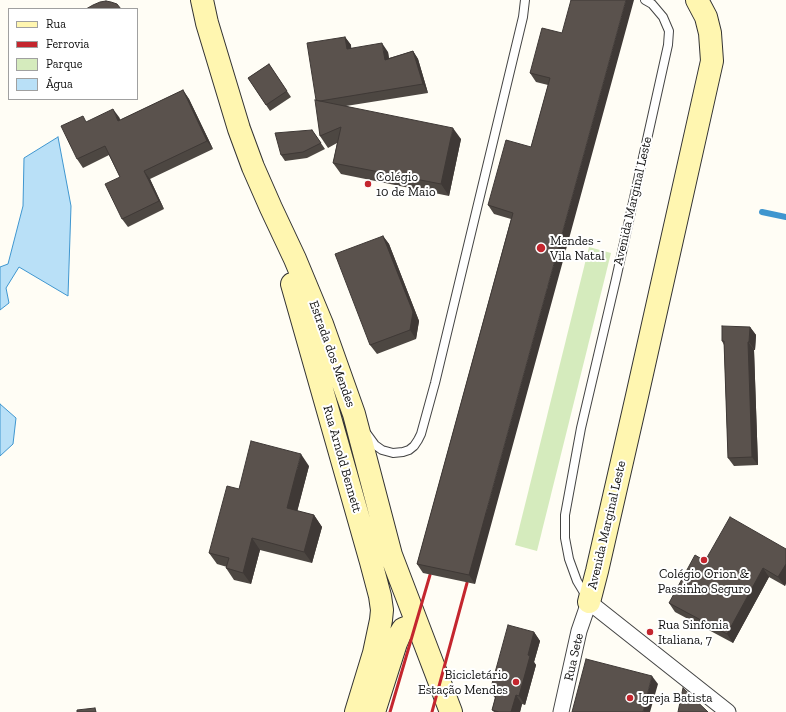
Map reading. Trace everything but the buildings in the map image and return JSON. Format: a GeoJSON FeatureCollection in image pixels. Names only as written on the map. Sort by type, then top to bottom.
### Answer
{"type":"FeatureCollection","features":[{"type":"Feature","properties":{"kind":"street","name":"Avenida Marginal Leste"},"geometry":{"type":"LineString","coordinates":[[589,602],[712,61],[710,33],[706,17],[698,0]]}},
{"type":"Feature","properties":{"kind":"street","name":"Estrada dos Mendes"},"geometry":{"type":"LineString","coordinates":[[205,6],[240,129],[271,208],[295,258],[322,324],[354,414],[391,555],[451,712]]}},
{"type":"Feature","properties":{"kind":"street","name":"Rua Arnold Bennett"},"geometry":{"type":"LineString","coordinates":[[271,208],[380,596],[382,610],[378,635],[356,712]]}},
{"type":"Feature","properties":{"kind":"street","name":"Rua Sete"},"geometry":{"type":"LineString","coordinates":[[561,712],[580,631],[589,602]]}},
{"type":"Feature","properties":{"kind":"street"},"geometry":{"type":"LineString","coordinates":[[589,602],[728,712]]}},
{"type":"Feature","properties":{"kind":"street"},"geometry":{"type":"LineString","coordinates":[[374,712],[400,634],[403,629],[408,627],[418,627]]}},
{"type":"Feature","properties":{"kind":"lane"},"geometry":{"type":"LineString","coordinates":[[354,414],[375,445],[388,452],[398,453],[409,450],[414,446],[421,434],[435,383],[523,17],[525,0]]}},
{"type":"Feature","properties":{"kind":"lane","name":"Avenida Marginal Leste"},"geometry":{"type":"LineString","coordinates":[[589,602],[577,581],[569,559],[565,538],[566,515],[581,428],[668,45],[668,31],[664,16],[652,4],[645,0]]}},
{"type":"Feature","properties":{"kind":"green space"},"geometry":{"type":"Polygon","coordinates":[[[589,247],[611,253],[537,551],[515,545],[589,247]]]}},
{"type":"Feature","properties":{"kind":"water"},"geometry":{"type":"Polygon","coordinates":[[[58,137],[71,206],[68,296],[19,267],[6,288],[9,303],[0,310],[0,267],[8,264],[23,206],[24,158],[58,137]]]}},
{"type":"Feature","properties":{"kind":"water"},"geometry":{"type":"Polygon","coordinates":[[[0,404],[16,418],[13,444],[0,456],[0,404]]]}},
{"type":"Feature","properties":{"kind":"waterway"},"geometry":{"type":"LineString","coordinates":[[762,212],[786,217]]}},
{"type":"Feature","properties":{"kind":"railway"},"geometry":{"type":"LineString","coordinates":[[390,712],[430,575]]}},
{"type":"Feature","properties":{"kind":"railway"},"geometry":{"type":"LineString","coordinates":[[432,712],[467,583]]}},
{"type":"Feature","properties":{"kind":"place","name":"Colégio 10 de Maio"},"geometry":{"type":"Point","coordinates":[368,184]}},
{"type":"Feature","properties":{"kind":"place","name":"Mendes - Vila Natal"},"geometry":{"type":"Point","coordinates":[541,248]}},
{"type":"Feature","properties":{"kind":"place","name":"Colégio Orion & Passinho Seguro"},"geometry":{"type":"Point","coordinates":[704,560]}},
{"type":"Feature","properties":{"kind":"place","name":"Rua Sinfonia Italiana, 7"},"geometry":{"type":"Point","coordinates":[650,632]}},
{"type":"Feature","properties":{"kind":"place","name":"Bicicletário Estação Mendes"},"geometry":{"type":"Point","coordinates":[516,682]}},
{"type":"Feature","properties":{"kind":"place","name":"Igreja Batista"},"geometry":{"type":"Point","coordinates":[630,698]}}]}
